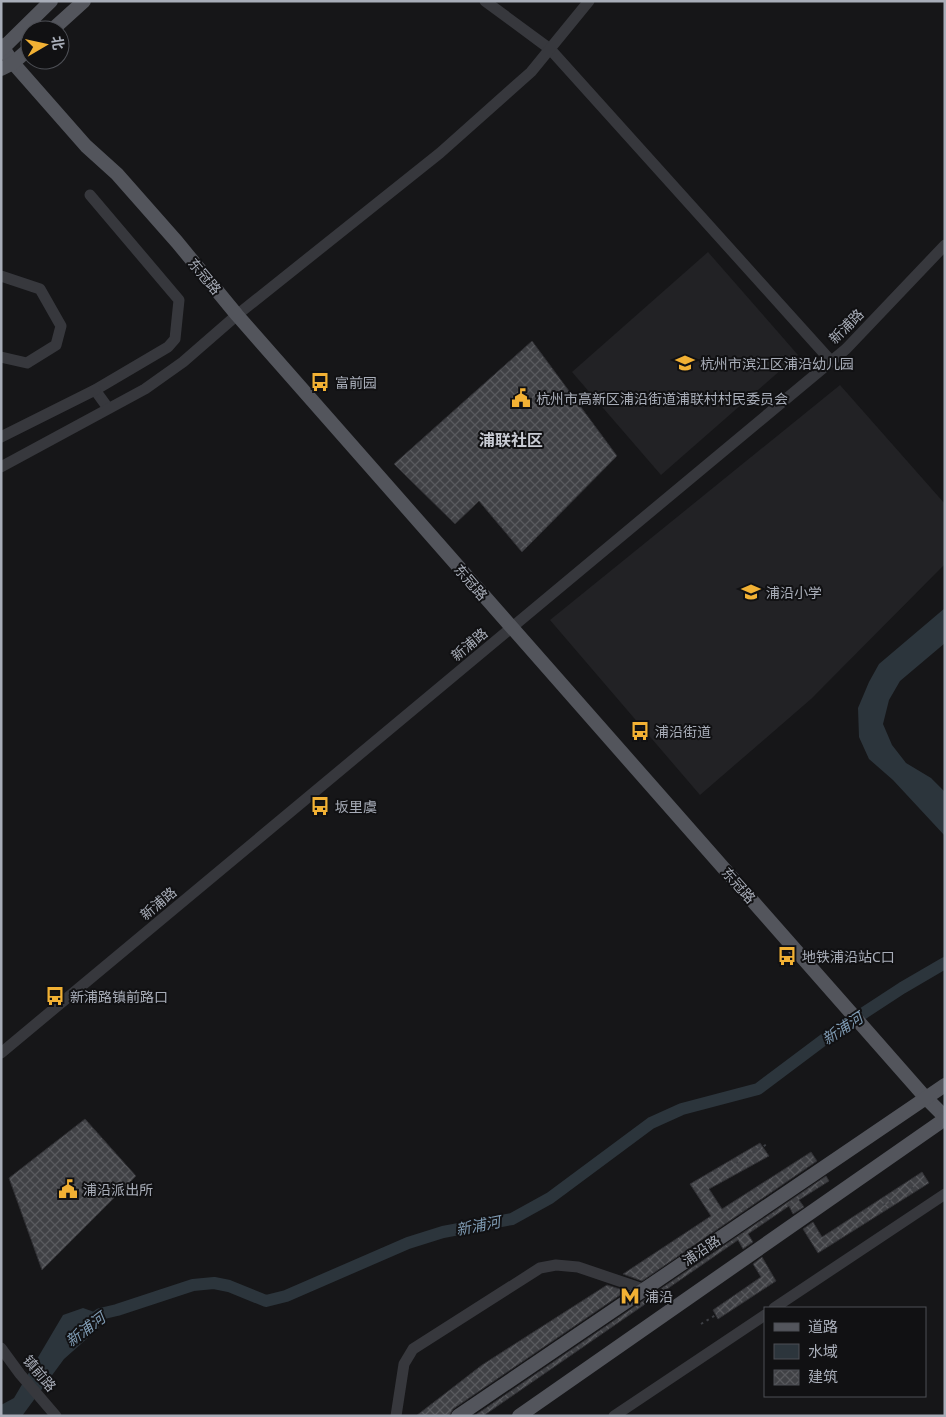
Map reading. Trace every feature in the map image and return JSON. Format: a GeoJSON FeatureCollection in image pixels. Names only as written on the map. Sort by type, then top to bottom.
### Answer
{"type":"FeatureCollection","features":[{"type":"Feature","properties":{"kind":"main road"},"geometry":{"type":"LineString","coordinates":[[2,47],[51,1]]}},
{"type":"Feature","properties":{"kind":"main road"},"geometry":{"type":"LineString","coordinates":[[63,20],[84,1]]}},
{"type":"Feature","properties":{"kind":"main road","name":"东冠路"},"geometry":{"type":"LineString","coordinates":[[2,47],[7,66],[116,174],[177,242],[237,315],[512,629],[945,1118]]}},
{"type":"Feature","properties":{"kind":"main road"},"geometry":{"type":"LineString","coordinates":[[7,66],[20,56]]}},
{"type":"Feature","properties":{"kind":"main road","name":"浦沿路"},"geometry":{"type":"LineString","coordinates":[[458,1416],[945,1085]]}},
{"type":"Feature","properties":{"kind":"main road"},"geometry":{"type":"LineString","coordinates":[[519,1416],[945,1118]]}},
{"type":"Feature","properties":{"kind":"street"},"geometry":{"type":"LineString","coordinates":[[485,1],[550,49],[831,361]]}},
{"type":"Feature","properties":{"kind":"street"},"geometry":{"type":"LineString","coordinates":[[1,467],[145,389],[183,362],[237,315],[440,153],[531,72],[589,1]]}},
{"type":"Feature","properties":{"kind":"street"},"geometry":{"type":"LineString","coordinates":[[1,437],[95,390],[168,348],[175,339],[179,300],[90,195]]}},
{"type":"Feature","properties":{"kind":"street","name":"新浦路"},"geometry":{"type":"LineString","coordinates":[[1,1053],[512,629],[831,361],[846,348],[945,246]]}},
{"type":"Feature","properties":{"kind":"street"},"geometry":{"type":"LineString","coordinates":[[1,276],[40,289],[61,326],[56,345],[27,363],[1,357]]}},
{"type":"Feature","properties":{"kind":"street"},"geometry":{"type":"LineString","coordinates":[[95,390],[108,408]]}},
{"type":"Feature","properties":{"kind":"street"},"geometry":{"type":"LineString","coordinates":[[776,1307],[945,1194]]}},
{"type":"Feature","properties":{"kind":"street"},"geometry":{"type":"LineString","coordinates":[[396,1416],[404,1364],[413,1349],[540,1268],[556,1265],[578,1267],[644,1289]]}},
{"type":"Feature","properties":{"kind":"street"},"geometry":{"type":"LineString","coordinates":[[614,1416],[764,1316]]}},
{"type":"Feature","properties":{"kind":"street","name":"镇前路"},"geometry":{"type":"LineString","coordinates":[[1,1348],[20,1374],[56,1416]]}},
{"type":"Feature","properties":{"kind":"path"},"geometry":{"type":"LineString","coordinates":[[725,1170],[767,1144]]}},
{"type":"Feature","properties":{"kind":"path"},"geometry":{"type":"LineString","coordinates":[[883,1205],[916,1185]]}},
{"type":"Feature","properties":{"kind":"path"},"geometry":{"type":"LineString","coordinates":[[700,1324],[734,1304]]}},
{"type":"Feature","properties":{"kind":"shaded area","name":"杭州市滨江区浦沿幼儿园"},"geometry":{"type":"Polygon","coordinates":[[[708,252],[798,355],[661,475],[572,372],[708,252]]]}},
{"type":"Feature","properties":{"kind":"shaded area","name":"浦沿小学"},"geometry":{"type":"Polygon","coordinates":[[[840,385],[945,504],[945,564],[811,699],[700,795],[550,620],[840,385]]]}},
{"type":"Feature","properties":{"kind":"water"},"geometry":{"type":"Polygon","coordinates":[[[945,608],[945,643],[900,681],[889,700],[883,724],[892,745],[906,763],[931,778],[945,792],[945,836],[893,780],[869,759],[859,737],[858,708],[879,664],[945,608]]]}},
{"type":"Feature","properties":{"kind":"water"},"geometry":{"type":"Polygon","coordinates":[[[83,1308],[100,1314],[99,1328],[64,1359],[22,1416],[1,1416],[1,1405],[14,1398],[63,1315],[83,1308]]]}},
{"type":"Feature","properties":{"kind":"building","name":"杭州市高新区浦沿街道浦联村村民委员会"},"geometry":{"type":"Polygon","coordinates":[[[532,341],[617,456],[522,552],[479,501],[455,524],[394,464],[532,341]]]}},
{"type":"Feature","properties":{"kind":"building","name":"浦沿派出所"},"geometry":{"type":"Polygon","coordinates":[[[85,1119],[136,1176],[42,1270],[9,1178],[85,1119]]]}},
{"type":"Feature","properties":{"kind":"building"},"geometry":{"type":"Polygon","coordinates":[[[760,1143],[769,1156],[709,1189],[722,1209],[811,1152],[817,1161],[642,1281],[623,1274],[711,1216],[690,1184],[760,1143]]]}},
{"type":"Feature","properties":{"kind":"building"},"geometry":{"type":"Polygon","coordinates":[[[922,1172],[929,1183],[818,1253],[803,1229],[813,1222],[822,1237],[922,1172]]]}},
{"type":"Feature","properties":{"kind":"building"},"geometry":{"type":"Polygon","coordinates":[[[826,1176],[829,1181],[799,1200],[804,1207],[793,1214],[789,1206],[748,1234],[753,1242],[743,1249],[738,1240],[483,1416],[474,1416],[826,1176]]]}},
{"type":"Feature","properties":{"kind":"building"},"geometry":{"type":"Polygon","coordinates":[[[762,1257],[776,1281],[718,1319],[713,1310],[761,1277],[753,1264],[762,1257]]]}},
{"type":"Feature","properties":{"kind":"building"},"geometry":{"type":"Polygon","coordinates":[[[607,1285],[626,1291],[453,1409],[449,1416],[416,1416],[482,1365],[607,1285]]]}},
{"type":"Feature","properties":{"kind":"waterway","name":"新浦河"},"geometry":{"type":"LineString","coordinates":[[87,1324],[100,1314],[193,1285],[214,1283],[229,1286],[266,1301],[286,1296],[408,1243],[443,1232],[512,1219],[550,1198],[651,1123],[682,1109],[758,1089],[830,1035],[902,988],[945,963]]}},
{"type":"Feature","properties":{"kind":"place","name":"杭州市滨江区浦沿幼儿园"},"geometry":{"type":"Point","coordinates":[685,363]}},
{"type":"Feature","properties":{"kind":"place","name":"富前园"},"geometry":{"type":"Point","coordinates":[320,382]}},
{"type":"Feature","properties":{"kind":"place","name":"杭州市高新区浦沿街道浦联村村民委员会"},"geometry":{"type":"Point","coordinates":[521,398]}},
{"type":"Feature","properties":{"kind":"place","name":"浦沿小学"},"geometry":{"type":"Point","coordinates":[751,592]}},
{"type":"Feature","properties":{"kind":"place","name":"浦沿街道"},"geometry":{"type":"Point","coordinates":[640,731]}},
{"type":"Feature","properties":{"kind":"place","name":"坂里虞"},"geometry":{"type":"Point","coordinates":[320,806]}},
{"type":"Feature","properties":{"kind":"place","name":"地铁浦沿站C口"},"geometry":{"type":"Point","coordinates":[787,956]}},
{"type":"Feature","properties":{"kind":"place","name":"新浦路镇前路口"},"geometry":{"type":"Point","coordinates":[55,996]}},
{"type":"Feature","properties":{"kind":"place","name":"浦沿派出所"},"geometry":{"type":"Point","coordinates":[68,1189]}},
{"type":"Feature","properties":{"kind":"place","name":"浦沿"},"geometry":{"type":"Point","coordinates":[630,1296]}},
{"type":"Feature","properties":{"kind":"district","name":"浦联社区"},"geometry":{"type":"Point","coordinates":[511,440]}}]}
